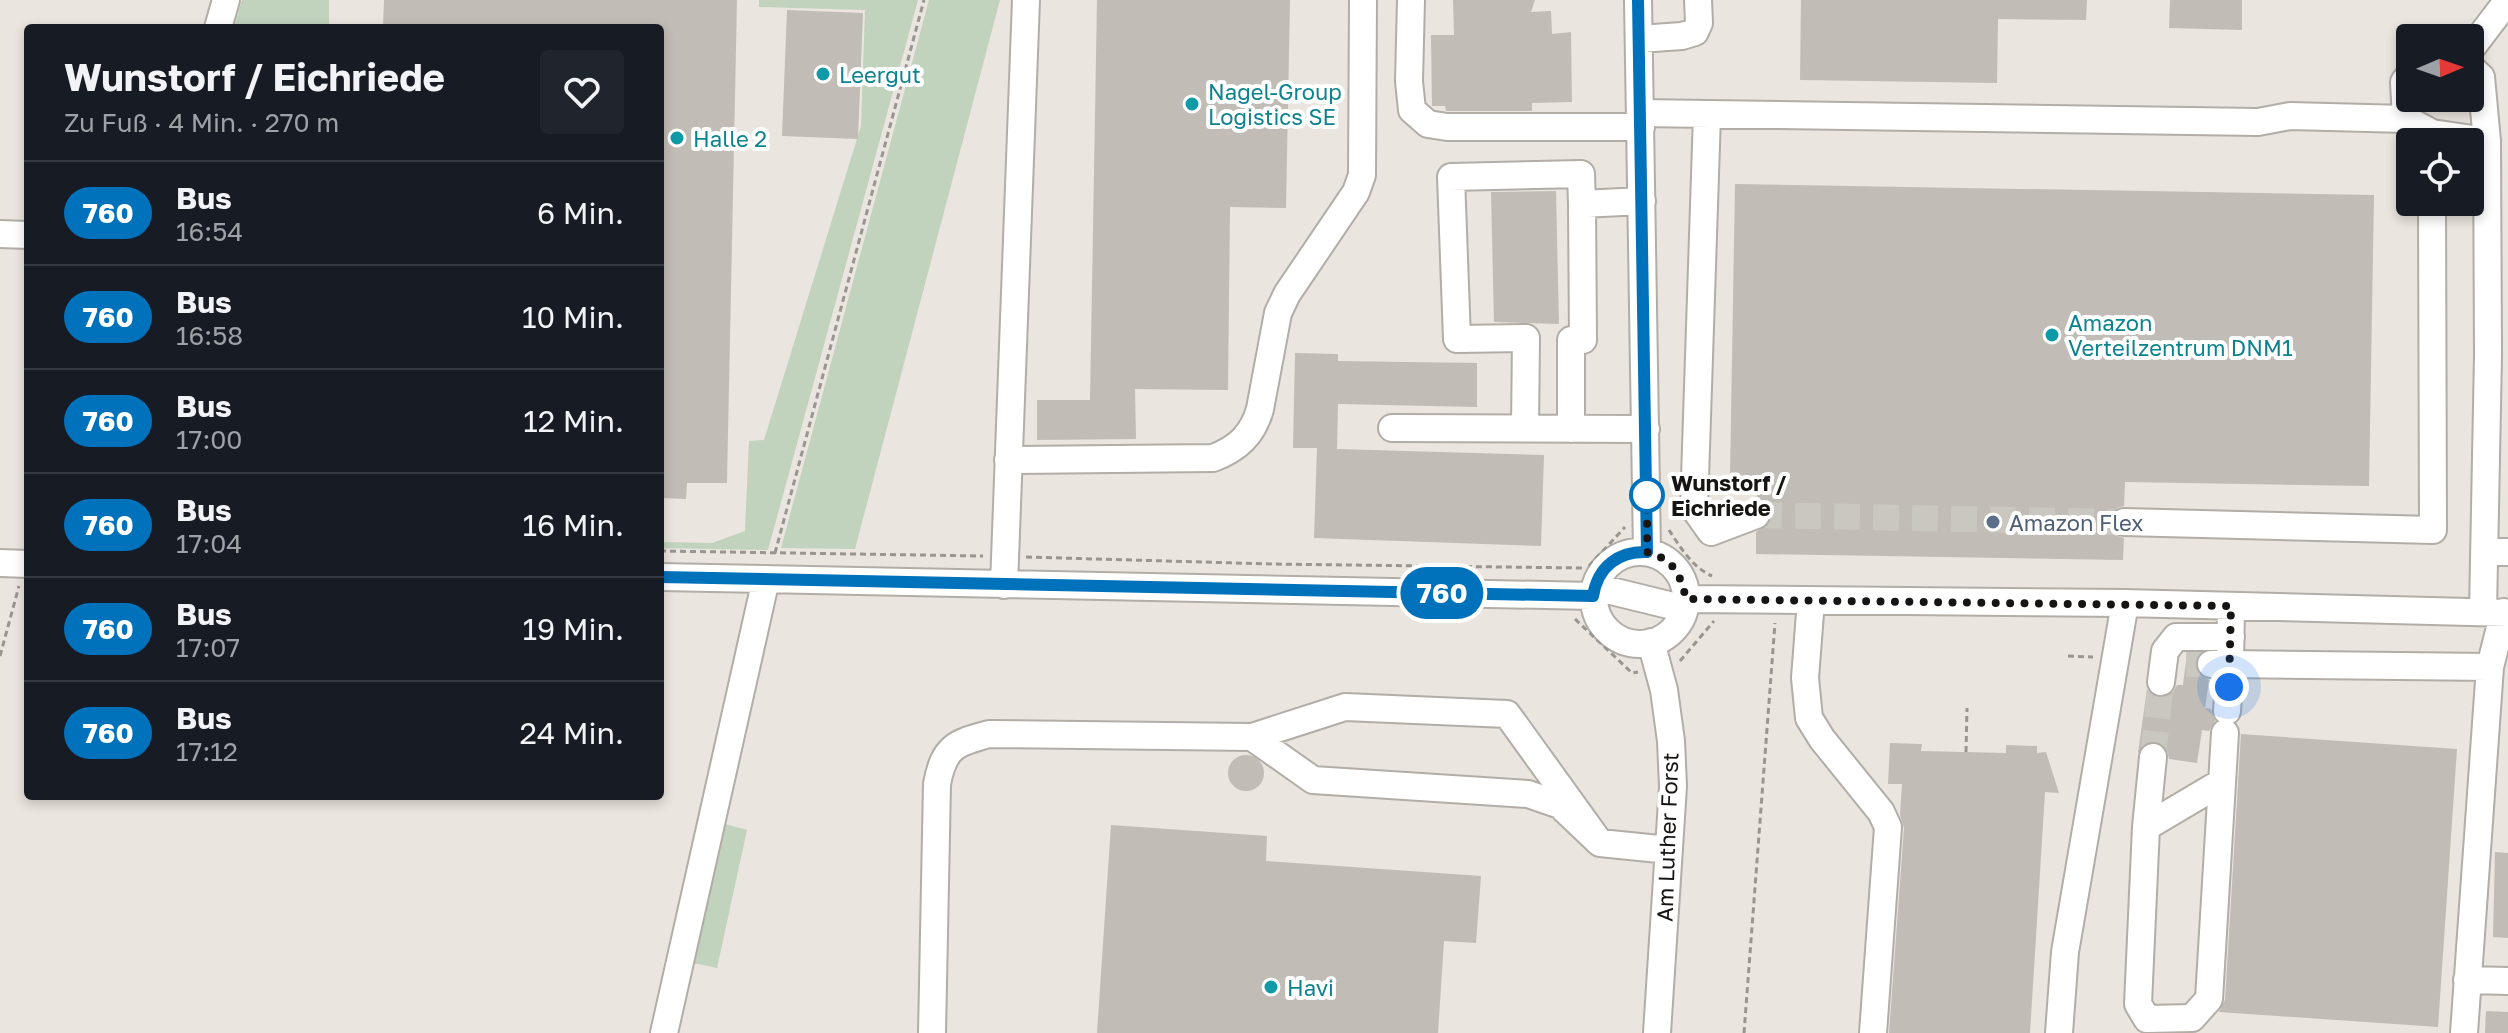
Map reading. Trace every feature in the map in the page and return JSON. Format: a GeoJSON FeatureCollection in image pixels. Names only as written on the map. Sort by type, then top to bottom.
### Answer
{"type":"FeatureCollection","features":[{"type":"Feature","properties":{"kind":"street"},"geometry":{"type":"LineString","coordinates":[[219,24],[226,0]]}},
{"type":"Feature","properties":{"kind":"street"},"geometry":{"type":"LineString","coordinates":[[1004,585],[1026,0]]}},
{"type":"Feature","properties":{"kind":"street"},"geometry":{"type":"LineString","coordinates":[[1008,460],[1213,458],[1245,440],[1256,423],[1260,409],[1278,313],[1287,294],[1356,192],[1362,175],[1363,0]]}},
{"type":"Feature","properties":{"kind":"street"},"geometry":{"type":"LineString","coordinates":[[1411,0],[1409,81],[1412,110],[1428,124],[1447,127],[1707,115],[2258,122],[2290,116],[2406,119],[2418,128]]}},
{"type":"Feature","properties":{"kind":"street"},"geometry":{"type":"LineString","coordinates":[[1638,0],[1647,552]]}},
{"type":"Feature","properties":{"kind":"street"},"geometry":{"type":"LineString","coordinates":[[1639,39],[1695,32],[1699,23],[1698,0]]}},
{"type":"Feature","properties":{"kind":"street"},"geometry":{"type":"LineString","coordinates":[[2484,32],[2508,0]]}},
{"type":"Feature","properties":{"kind":"street"},"geometry":{"type":"LineString","coordinates":[[2464,1033],[2467,980],[2498,714],[2490,667],[2498,612],[2488,355],[2487,141],[2484,109]]}},
{"type":"Feature","properties":{"kind":"street"},"geometry":{"type":"LineString","coordinates":[[2406,112],[2406,119]]}},
{"type":"Feature","properties":{"kind":"street"},"geometry":{"type":"LineString","coordinates":[[1707,115],[1694,508],[1711,532],[1756,515]]}},
{"type":"Feature","properties":{"kind":"street"},"geometry":{"type":"LineString","coordinates":[[1525,428],[1526,338],[1457,339],[1451,177],[1581,174],[1583,340],[1571,340],[1571,429]]}},
{"type":"Feature","properties":{"kind":"street"},"geometry":{"type":"LineString","coordinates":[[1582,204],[1642,201]]}},
{"type":"Feature","properties":{"kind":"street"},"geometry":{"type":"LineString","coordinates":[[2124,522],[2433,530],[2432,216]]}},
{"type":"Feature","properties":{"kind":"street"},"geometry":{"type":"LineString","coordinates":[[0,234],[24,235]]}},
{"type":"Feature","properties":{"kind":"street"},"geometry":{"type":"LineString","coordinates":[[1392,428],[1646,429]]}},
{"type":"Feature","properties":{"kind":"street"},"geometry":{"type":"LineString","coordinates":[[1633,552],[1647,552],[1670,563],[1681,577],[1685,604],[1672,630],[1651,642],[1637,644],[1611,634],[1601,623],[1595,610],[1594,591],[1608,563],[1633,552]]}},
{"type":"Feature","properties":{"kind":"street"},"geometry":{"type":"LineString","coordinates":[[664,577],[1004,585],[1594,591],[1685,604],[1775,599],[2498,612]]}},
{"type":"Feature","properties":{"kind":"street"},"geometry":{"type":"LineString","coordinates":[[664,1033],[766,579]]}},
{"type":"Feature","properties":{"kind":"street"},"geometry":{"type":"LineString","coordinates":[[1811,600],[1805,678],[1809,718],[1822,739],[1881,812],[1888,827],[1873,1033]]}},
{"type":"Feature","properties":{"kind":"street"},"geometry":{"type":"LineString","coordinates":[[2059,1033],[2065,952],[2125,603]]}},
{"type":"Feature","properties":{"kind":"street"},"geometry":{"type":"LineString","coordinates":[[2176,604],[2175,664],[2490,667]]}},
{"type":"Feature","properties":{"kind":"street"},"geometry":{"type":"LineString","coordinates":[[2209,664],[2231,637],[2231,606]]}},
{"type":"Feature","properties":{"kind":"street"},"geometry":{"type":"LineString","coordinates":[[2176,637],[2231,637]]}},
{"type":"Feature","properties":{"kind":"street"},"geometry":{"type":"LineString","coordinates":[[2161,682],[2165,651],[2176,637]]}},
{"type":"Feature","properties":{"kind":"street","name":"Am Luther Forst"},"geometry":{"type":"LineString","coordinates":[[1651,642],[1664,690],[1673,786],[1657,1033]]}},
{"type":"Feature","properties":{"kind":"street"},"geometry":{"type":"LineString","coordinates":[[2153,757],[2146,827],[2138,1004],[2147,1019],[2192,1018],[2209,999],[2226,722],[2209,664]]}},
{"type":"Feature","properties":{"kind":"street"},"geometry":{"type":"LineString","coordinates":[[932,1033],[937,784],[942,761],[955,745],[989,734],[1252,737],[1345,707],[1507,714],[1600,843]]}},
{"type":"Feature","properties":{"kind":"street"},"geometry":{"type":"LineString","coordinates":[[1252,737],[1313,780],[1528,794],[1560,805],[1600,843],[1669,850]]}},
{"type":"Feature","properties":{"kind":"street"},"geometry":{"type":"LineString","coordinates":[[2146,827],[2222,782]]}},
{"type":"Feature","properties":{"kind":"street"},"geometry":{"type":"LineString","coordinates":[[2467,980],[2508,981]]}},
{"type":"Feature","properties":{"kind":"path"},"geometry":{"type":"LineString","coordinates":[[775,553],[924,0]]}},
{"type":"Feature","properties":{"kind":"path"},"geometry":{"type":"LineString","coordinates":[[664,551],[1573,568],[1588,567],[1626,526],[1647,526]]}},
{"type":"Feature","properties":{"kind":"path"},"geometry":{"type":"LineString","coordinates":[[0,656],[18,564]]}},
{"type":"Feature","properties":{"kind":"path"},"geometry":{"type":"LineString","coordinates":[[1744,1033],[1775,599]]}},
{"type":"Feature","properties":{"kind":"path"},"geometry":{"type":"LineString","coordinates":[[1966,752],[1967,708]]}},
{"type":"Feature","properties":{"kind":"green space"},"geometry":{"type":"Polygon","coordinates":[[[242,0],[329,0],[329,24],[235,24],[242,0]]]}},
{"type":"Feature","properties":{"kind":"green space"},"geometry":{"type":"Polygon","coordinates":[[[759,0],[918,0],[768,550],[664,548],[664,542],[712,543],[745,531],[749,441],[764,440],[861,126],[865,10],[759,7],[759,0]]]}},
{"type":"Feature","properties":{"kind":"green space"},"geometry":{"type":"Polygon","coordinates":[[[929,0],[1000,0],[855,549],[781,548],[929,0]]]}},
{"type":"Feature","properties":{"kind":"green space"},"geometry":{"type":"Polygon","coordinates":[[[721,823],[747,830],[717,968],[689,962],[721,823]]]}},
{"type":"Feature","properties":{"kind":"building"},"geometry":{"type":"Polygon","coordinates":[[[384,0],[737,0],[727,483],[687,483],[686,499],[664,498],[664,24],[383,24],[384,0]]]}},
{"type":"Feature","properties":{"kind":"building","name":"Nagel-Group Logistics SE"},"geometry":{"type":"Polygon","coordinates":[[[1097,0],[1290,0],[1286,208],[1230,207],[1228,390],[1135,389],[1136,439],[1037,440],[1037,400],[1090,400],[1097,0]]]}},
{"type":"Feature","properties":{"kind":"building"},"geometry":{"type":"Polygon","coordinates":[[[1453,0],[1535,0],[1531,12],[1551,11],[1552,34],[1571,32],[1572,102],[1532,103],[1532,111],[1446,111],[1445,106],[1432,106],[1431,35],[1454,35],[1453,0]]]}},
{"type":"Feature","properties":{"kind":"building"},"geometry":{"type":"Polygon","coordinates":[[[1801,0],[2087,0],[2086,20],[1998,19],[1997,83],[1800,80],[1801,0]]]}},
{"type":"Feature","properties":{"kind":"building"},"geometry":{"type":"Polygon","coordinates":[[[2170,0],[2242,0],[2242,30],[2169,28],[2170,0]]]}},
{"type":"Feature","properties":{"kind":"building","name":"Leergut"},"geometry":{"type":"Polygon","coordinates":[[[787,10],[863,13],[858,139],[782,136],[787,10]]]}},
{"type":"Feature","properties":{"kind":"building","name":"Amazon Verteilzentrum DNM1"},"geometry":{"type":"Polygon","coordinates":[[[1735,184],[2374,195],[2369,486],[2125,482],[2124,506],[2111,513],[2108,522],[2115,535],[2124,538],[2123,560],[1756,554],[1756,532],[1769,524],[1771,510],[1765,502],[1757,499],[1757,476],[1730,476],[1735,184]]]}},
{"type":"Feature","properties":{"kind":"building"},"geometry":{"type":"Polygon","coordinates":[[[1556,191],[1559,324],[1494,322],[1491,192],[1556,191]]]}},
{"type":"Feature","properties":{"kind":"building"},"geometry":{"type":"Polygon","coordinates":[[[1295,353],[1338,354],[1338,361],[1477,363],[1477,407],[1338,404],[1337,449],[1544,455],[1541,546],[1314,538],[1317,448],[1293,448],[1295,353]]]}},
{"type":"Feature","properties":{"kind":"building"},"geometry":{"type":"Polygon","coordinates":[[[2187,653],[2200,653],[2195,665],[2198,673],[2209,680],[2205,708],[2211,709],[2215,721],[2209,731],[2202,730],[2197,763],[2169,759],[2167,750],[2155,741],[2146,743],[2138,753],[2147,689],[2160,698],[2173,692],[2177,685],[2183,685],[2187,653]]]}},
{"type":"Feature","properties":{"kind":"building"},"geometry":{"type":"Polygon","coordinates":[[[2241,734],[2457,749],[2438,1027],[2219,1012],[2225,1000],[2241,734]]]}},
{"type":"Feature","properties":{"kind":"building"},"geometry":{"type":"Polygon","coordinates":[[[1890,743],[1922,744],[1921,751],[2006,753],[2006,745],[2037,746],[2037,753],[2046,752],[2059,793],[2045,792],[2030,1033],[1889,1033],[1904,828],[1900,815],[1902,784],[1888,784],[1890,743]]]}},
{"type":"Feature","properties":{"kind":"building"},"geometry":{"type":"Polygon","coordinates":[[[1246,755],[1259,760],[1264,773],[1259,786],[1246,791],[1233,786],[1228,773],[1233,760],[1246,755]]]}},
{"type":"Feature","properties":{"kind":"building","name":"Havi"},"geometry":{"type":"Polygon","coordinates":[[[1111,825],[1267,836],[1266,861],[1481,876],[1476,943],[1444,941],[1438,1033],[1097,1033],[1111,825]]]}},
{"type":"Feature","properties":{"kind":"building"},"geometry":{"type":"Polygon","coordinates":[[[2495,852],[2508,853],[2508,938],[2493,937],[2495,852]]]}},
{"type":"Feature","properties":{"kind":"building"},"geometry":{"type":"Polygon","coordinates":[[[2486,1011],[2508,1012],[2508,1033],[2485,1033],[2486,1011]]]}},
{"type":"Feature","properties":{"kind":"tunnel"},"geometry":{"type":"LineString","coordinates":[[1756,515],[2124,522]]}},
{"type":"Feature","properties":{"kind":"tunnel"},"geometry":{"type":"LineString","coordinates":[[2186,664],[2211,664]]}},
{"type":"Feature","properties":{"kind":"tunnel"},"geometry":{"type":"LineString","coordinates":[[2153,757],[2161,682]]}},
{"type":"Feature","properties":{"kind":"bus line","name":"760"},"geometry":{"type":"LineString","coordinates":[[664,577],[1593,596],[1600,574],[1608,563],[1633,552],[1647,552],[1638,0]]}},
{"type":"Feature","properties":{"kind":"place","name":"Leergut"},"geometry":{"type":"Point","coordinates":[823,74]}},
{"type":"Feature","properties":{"kind":"place","name":"Nagel-Group Logistics SE"},"geometry":{"type":"Point","coordinates":[1192,104]}},
{"type":"Feature","properties":{"kind":"place","name":"Halle 2"},"geometry":{"type":"Point","coordinates":[677,138]}},
{"type":"Feature","properties":{"kind":"place","name":"Amazon Verteilzentrum DNM1"},"geometry":{"type":"Point","coordinates":[2052,335]}},
{"type":"Feature","properties":{"kind":"place","name":"Wunstorf / Eichriede"},"geometry":{"type":"Point","coordinates":[1647,495]}},
{"type":"Feature","properties":{"kind":"place","name":"Amazon Flex"},"geometry":{"type":"Point","coordinates":[1993,522]}},
{"type":"Feature","properties":{"kind":"place","name":"Havi"},"geometry":{"type":"Point","coordinates":[1271,987]}},
{"type":"Feature","properties":{"kind":"route"},"geometry":{"type":"LineString","coordinates":[[1647,495],[1647,552],[1670,563],[1681,577],[1686,599],[2231,606],[2229,687]]}}]}
